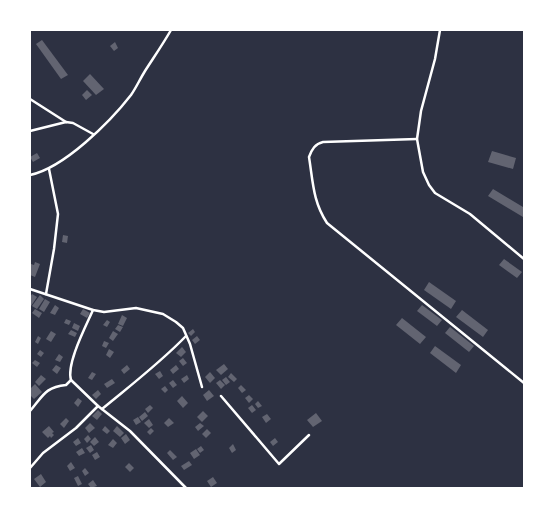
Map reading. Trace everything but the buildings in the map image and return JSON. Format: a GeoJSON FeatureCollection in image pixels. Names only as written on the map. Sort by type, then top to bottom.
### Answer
{"type":"FeatureCollection","features":[{"type":"Feature","properties":{"kind":"street"},"geometry":{"type":"LineString","coordinates":[[30,176],[49,169],[82,146],[113,115],[131,94],[171,30]]}},
{"type":"Feature","properties":{"kind":"street"},"geometry":{"type":"LineString","coordinates":[[440,30],[435,59],[421,111],[417,139],[423,172],[429,185],[435,193],[470,214],[524,258]]}},
{"type":"Feature","properties":{"kind":"street"},"geometry":{"type":"LineString","coordinates":[[30,98],[66,122],[72,123],[93,134]]}},
{"type":"Feature","properties":{"kind":"street"},"geometry":{"type":"LineString","coordinates":[[30,132],[66,122]]}},
{"type":"Feature","properties":{"kind":"street"},"geometry":{"type":"LineString","coordinates":[[417,139],[323,142],[317,144],[311,151],[309,157],[315,200],[320,213],[327,223],[524,383]]}},
{"type":"Feature","properties":{"kind":"street"},"geometry":{"type":"LineString","coordinates":[[46,294],[58,214],[49,169]]}},
{"type":"Feature","properties":{"kind":"street"},"geometry":{"type":"LineString","coordinates":[[30,289],[93,310],[104,312],[136,308],[163,314],[183,328],[202,387]]}},
{"type":"Feature","properties":{"kind":"street"},"geometry":{"type":"LineString","coordinates":[[93,310],[71,361],[69,375],[71,380],[98,406],[130,431],[186,488]]}},
{"type":"Feature","properties":{"kind":"street"},"geometry":{"type":"LineString","coordinates":[[102,409],[142,378],[171,352],[186,336]]}},
{"type":"Feature","properties":{"kind":"street"},"geometry":{"type":"LineString","coordinates":[[30,411],[45,392],[56,386],[66,385],[71,380]]}},
{"type":"Feature","properties":{"kind":"street"},"geometry":{"type":"LineString","coordinates":[[220,396],[279,464],[310,435]]}},
{"type":"Feature","properties":{"kind":"street"},"geometry":{"type":"LineString","coordinates":[[30,468],[43,453],[76,428],[98,406]]}}]}
